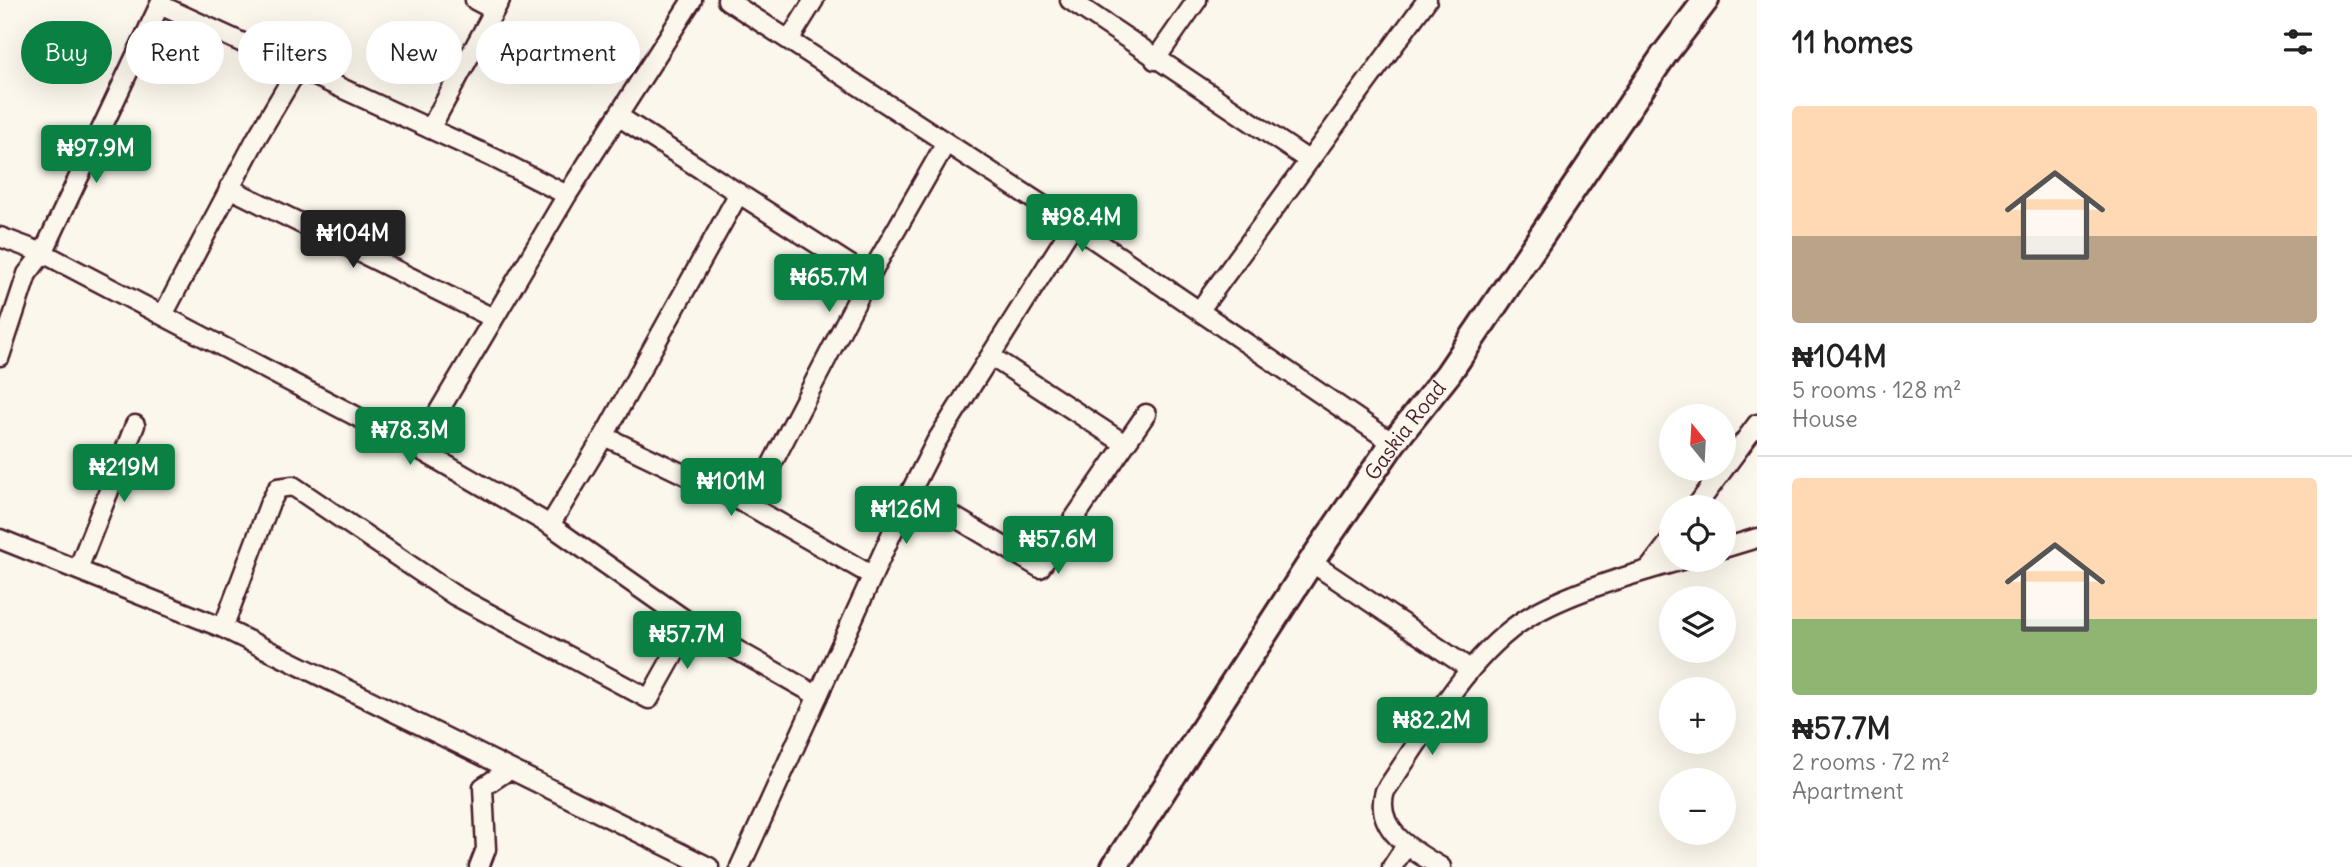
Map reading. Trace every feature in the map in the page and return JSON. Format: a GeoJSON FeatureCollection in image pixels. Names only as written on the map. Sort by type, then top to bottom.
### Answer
{"type":"FeatureCollection","features":[{"type":"Feature","properties":{"kind":"main road","name":"Gaskia Road"},"geometry":{"type":"LineString","coordinates":[[1114,867],[1311,562],[1393,443],[1448,374],[1664,55],[1706,0]]}},
{"type":"Feature","properties":{"kind":"street"},"geometry":{"type":"LineString","coordinates":[[429,129],[497,5],[475,0]]}},
{"type":"Feature","properties":{"kind":"street"},"geometry":{"type":"LineString","coordinates":[[418,449],[566,195],[692,0]]}},
{"type":"Feature","properties":{"kind":"street"},"geometry":{"type":"LineString","coordinates":[[727,0],[1073,225],[1393,443]]}},
{"type":"Feature","properties":{"kind":"street"},"geometry":{"type":"LineString","coordinates":[[789,40],[814,0]]}},
{"type":"Feature","properties":{"kind":"street"},"geometry":{"type":"LineString","coordinates":[[1070,0],[1155,60],[1308,160]]}},
{"type":"Feature","properties":{"kind":"street"},"geometry":{"type":"LineString","coordinates":[[1155,60],[1197,0]]}},
{"type":"Feature","properties":{"kind":"street"},"geometry":{"type":"LineString","coordinates":[[1199,311],[1427,0]]}},
{"type":"Feature","properties":{"kind":"street"},"geometry":{"type":"LineString","coordinates":[[0,356],[27,274],[43,253],[161,3],[238,40]]}},
{"type":"Feature","properties":{"kind":"street"},"geometry":{"type":"LineString","coordinates":[[163,315],[229,188],[289,84]]}},
{"type":"Feature","properties":{"kind":"street"},"geometry":{"type":"LineString","coordinates":[[332,84],[566,195]]}},
{"type":"Feature","properties":{"kind":"street"},"geometry":{"type":"LineString","coordinates":[[618,116],[869,277]]}},
{"type":"Feature","properties":{"kind":"street"},"geometry":{"type":"LineString","coordinates":[[750,506],[869,277],[946,143]]}},
{"type":"Feature","properties":{"kind":"street"},"geometry":{"type":"LineString","coordinates":[[229,188],[493,318]]}},
{"type":"Feature","properties":{"kind":"street"},"geometry":{"type":"LineString","coordinates":[[550,525],[604,436],[739,193]]}},
{"type":"Feature","properties":{"kind":"street"},"geometry":{"type":"LineString","coordinates":[[740,867],[871,575],[936,442],[1073,225]]}},
{"type":"Feature","properties":{"kind":"street"},"geometry":{"type":"LineString","coordinates":[[0,237],[43,253],[418,449],[550,525],[691,624],[818,696]]}},
{"type":"Feature","properties":{"kind":"street"},"geometry":{"type":"LineString","coordinates":[[992,357],[1125,444]]}},
{"type":"Feature","properties":{"kind":"street"},"geometry":{"type":"LineString","coordinates":[[911,491],[1041,568],[1146,414]]}},
{"type":"Feature","properties":{"kind":"street"},"geometry":{"type":"LineString","coordinates":[[1705,495],[1757,424]]}},
{"type":"Feature","properties":{"kind":"street"},"geometry":{"type":"LineString","coordinates":[[78,569],[135,425]]}},
{"type":"Feature","properties":{"kind":"street"},"geometry":{"type":"LineString","coordinates":[[604,436],[750,506],[871,575]]}},
{"type":"Feature","properties":{"kind":"street"},"geometry":{"type":"LineString","coordinates":[[223,628],[269,505],[278,488],[293,486],[454,595],[649,699],[691,624]]}},
{"type":"Feature","properties":{"kind":"street"},"geometry":{"type":"LineString","coordinates":[[1736,544],[1757,538]]}},
{"type":"Feature","properties":{"kind":"street"},"geometry":{"type":"LineString","coordinates":[[0,539],[78,569],[154,603],[223,628],[709,867]]}},
{"type":"Feature","properties":{"kind":"street"},"geometry":{"type":"LineString","coordinates":[[1648,570],[1659,556]]}},
{"type":"Feature","properties":{"kind":"street"},"geometry":{"type":"LineString","coordinates":[[1311,562],[1470,669]]}},
{"type":"Feature","properties":{"kind":"street"},"geometry":{"type":"LineString","coordinates":[[1441,867],[1405,847],[1384,816],[1381,805],[1385,791],[1470,669],[1524,620],[1551,604],[1659,567]]}},
{"type":"Feature","properties":{"kind":"street"},"geometry":{"type":"LineString","coordinates":[[479,867],[486,849],[484,787],[510,769]]}},
{"type":"Feature","properties":{"kind":"street"},"geometry":{"type":"LineString","coordinates":[[1392,867],[1405,847]]}}]}
